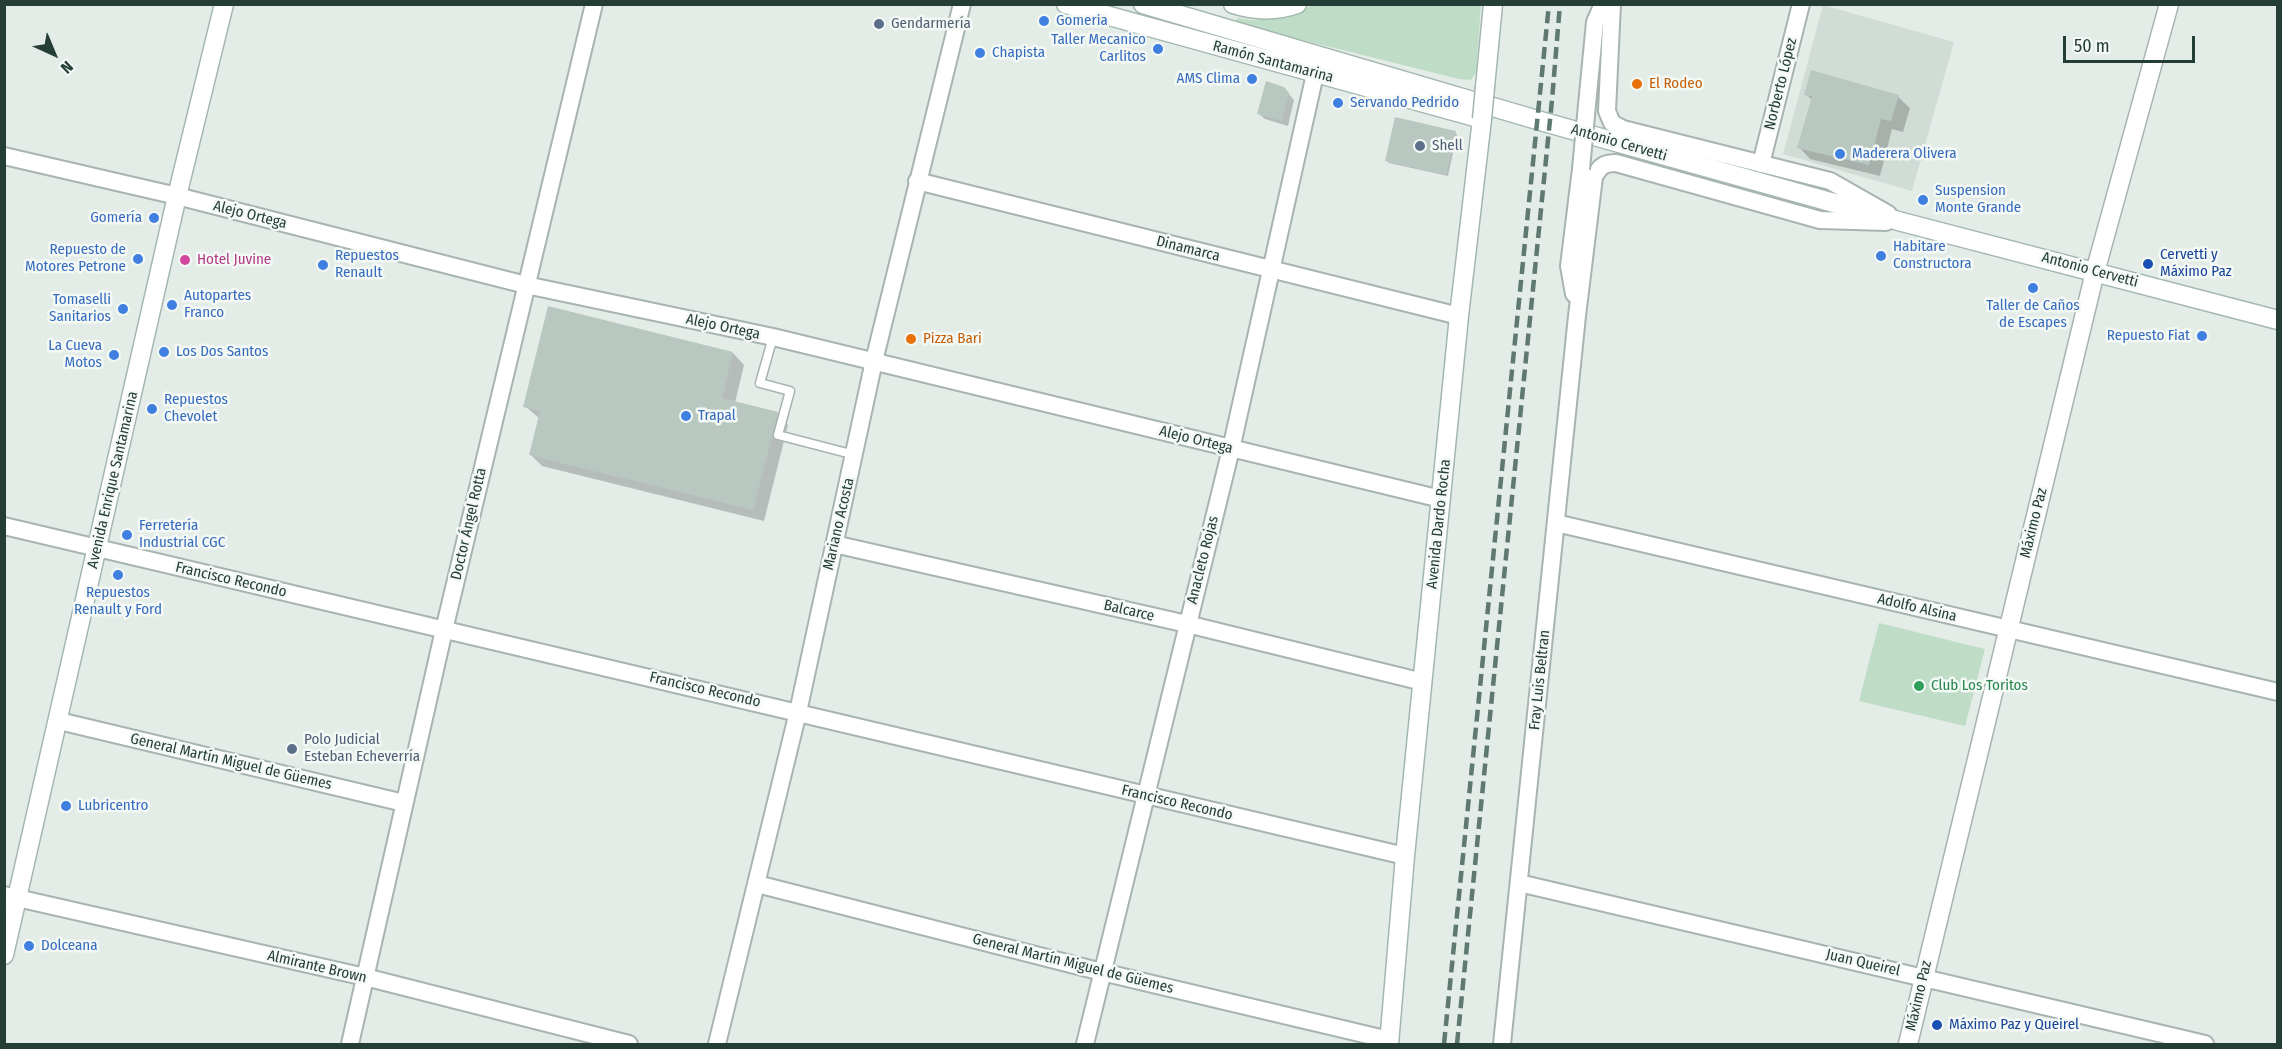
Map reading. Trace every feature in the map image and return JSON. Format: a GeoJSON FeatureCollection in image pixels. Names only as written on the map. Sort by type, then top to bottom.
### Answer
{"type":"FeatureCollection","features":[{"type":"Feature","properties":{"kind":"main road","name":"Avenida Enrique Santamarina"},"geometry":{"type":"LineString","coordinates":[[4,955],[12,897],[59,721],[177,196],[224,4]]}},
{"type":"Feature","properties":{"kind":"main road","name":"Ramón Santamarina"},"geometry":{"type":"LineString","coordinates":[[1066,4],[1482,119]]}},
{"type":"Feature","properties":{"kind":"main road","name":"Ramón Santamarina"},"geometry":{"type":"LineString","coordinates":[[1143,4],[1544,122]]}},
{"type":"Feature","properties":{"kind":"main road"},"geometry":{"type":"LineString","coordinates":[[1233,4],[1260,10],[1276,10],[1297,4]]}},
{"type":"Feature","properties":{"kind":"main road","name":"Avenida Dardo Rocha"},"geometry":{"type":"LineString","coordinates":[[1389,1042],[1405,856],[1459,316],[1493,4]]}},
{"type":"Feature","properties":{"kind":"main road","name":"Máximo Paz"},"geometry":{"type":"LineString","coordinates":[[1908,1044],[2095,272],[2169,4]]}},
{"type":"Feature","properties":{"kind":"main road","name":"Antonio Cervetti"},"geometry":{"type":"LineString","coordinates":[[1544,122],[1902,222],[2277,320]]}},
{"type":"Feature","properties":{"kind":"street","name":"Doctor Ángel Rotta"},"geometry":{"type":"LineString","coordinates":[[350,1044],[444,630],[594,4]]}},
{"type":"Feature","properties":{"kind":"street","name":"Mariano Acosta"},"geometry":{"type":"LineString","coordinates":[[717,1044],[798,712],[874,361],[962,4]]}},
{"type":"Feature","properties":{"kind":"street","name":"Fray Luis Beltran"},"geometry":{"type":"LineString","coordinates":[[1577,316],[1569,266],[1595,22],[1603,4]]}},
{"type":"Feature","properties":{"kind":"street","name":"Antonio Cervetti"},"geometry":{"type":"LineString","coordinates":[[1612,4],[1607,111],[1612,123],[1623,129],[1830,181],[1902,222]]}},
{"type":"Feature","properties":{"kind":"street","name":"Norberto López"},"geometry":{"type":"LineString","coordinates":[[1761,164],[1801,4]]}},
{"type":"Feature","properties":{"kind":"street","name":"Anacleto Rojas"},"geometry":{"type":"LineString","coordinates":[[1085,1044],[1231,449],[1315,74]]}},
{"type":"Feature","properties":{"kind":"street","name":"Alejo Ortega"},"geometry":{"type":"LineString","coordinates":[[4,156],[177,196],[526,285],[773,337],[1442,499]]}},
{"type":"Feature","properties":{"kind":"street","name":"Antonio Cervetti"},"geometry":{"type":"LineString","coordinates":[[1601,166],[1608,163],[1616,164],[1820,220],[1902,222]]}},
{"type":"Feature","properties":{"kind":"street","name":"Fray Luis Beltran"},"geometry":{"type":"LineString","coordinates":[[1502,1044],[1577,316],[1594,177],[1601,166]]}},
{"type":"Feature","properties":{"kind":"street","name":"Dinamarca"},"geometry":{"type":"LineString","coordinates":[[917,181],[1459,316]]}},
{"type":"Feature","properties":{"kind":"street","name":"Adolfo Alsina"},"geometry":{"type":"LineString","coordinates":[[1556,523],[2277,692]]}},
{"type":"Feature","properties":{"kind":"street","name":"Francisco Recondo"},"geometry":{"type":"LineString","coordinates":[[4,526],[1405,856]]}},
{"type":"Feature","properties":{"kind":"street","name":"Balcarce"},"geometry":{"type":"LineString","coordinates":[[834,544],[1187,624],[1423,682]]}},
{"type":"Feature","properties":{"kind":"street","name":"General Martín Miguel de Güemes"},"geometry":{"type":"LineString","coordinates":[[59,721],[404,803]]}},
{"type":"Feature","properties":{"kind":"street","name":"Juan Queirel"},"geometry":{"type":"LineString","coordinates":[[1520,883],[2205,1044]]}},
{"type":"Feature","properties":{"kind":"street","name":"General Martín Miguel de Güemes"},"geometry":{"type":"LineString","coordinates":[[757,884],[1389,1042]]}},
{"type":"Feature","properties":{"kind":"street","name":"Almirante Brown"},"geometry":{"type":"LineString","coordinates":[[12,897],[365,977],[629,1044]]}},
{"type":"Feature","properties":{"kind":"lane"},"geometry":{"type":"LineString","coordinates":[[773,337],[760,383],[790,391],[778,435],[855,455]]}},
{"type":"Feature","properties":{"kind":"shaded area"},"geometry":{"type":"Polygon","coordinates":[[[1823,5],[1954,42],[1912,191],[1783,154],[1823,5]]]}},
{"type":"Feature","properties":{"kind":"green space"},"geometry":{"type":"Polygon","coordinates":[[[1313,5],[1481,5],[1476,72],[1471,80],[1459,79],[1234,23],[1238,18],[1257,20],[1276,18],[1313,5]]]}},
{"type":"Feature","properties":{"kind":"green space","name":"Club Los Toritos"},"geometry":{"type":"Polygon","coordinates":[[[1879,623],[1985,649],[1965,726],[1859,701],[1879,623]]]}},
{"type":"Feature","properties":{"kind":"building"},"geometry":{"type":"Polygon","coordinates":[[[1811,70],[1899,95],[1891,121],[1881,119],[1869,165],[1797,148],[1812,96],[1804,95],[1811,70]]]}},
{"type":"Feature","properties":{"kind":"building"},"geometry":{"type":"Polygon","coordinates":[[[1266,81],[1284,87],[1289,93],[1282,121],[1257,114],[1266,81]]]}},
{"type":"Feature","properties":{"kind":"building","name":"Shell"},"geometry":{"type":"Polygon","coordinates":[[[1395,117],[1456,131],[1446,175],[1385,161],[1395,117]]]}},
{"type":"Feature","properties":{"kind":"building"},"geometry":{"type":"Polygon","coordinates":[[[548,306],[733,352],[722,398],[778,412],[753,510],[529,455],[540,411],[523,407],[548,306]]]}},
{"type":"Feature","properties":{"kind":"railway"},"geometry":{"type":"LineString","coordinates":[[1444,1044],[1549,4]]}},
{"type":"Feature","properties":{"kind":"railway"},"geometry":{"type":"LineString","coordinates":[[1457,1044],[1560,4]]}},
{"type":"Feature","properties":{"kind":"place","name":"Gomeria"},"geometry":{"type":"Point","coordinates":[1044,21]}},
{"type":"Feature","properties":{"kind":"place","name":"Gendarmería"},"geometry":{"type":"Point","coordinates":[879,24]}},
{"type":"Feature","properties":{"kind":"place","name":"Taller Mecanico Carlitos"},"geometry":{"type":"Point","coordinates":[1158,49]}},
{"type":"Feature","properties":{"kind":"place","name":"Chapista"},"geometry":{"type":"Point","coordinates":[980,53]}},
{"type":"Feature","properties":{"kind":"place","name":"AMS Clima"},"geometry":{"type":"Point","coordinates":[1252,79]}},
{"type":"Feature","properties":{"kind":"place","name":"El Rodeo"},"geometry":{"type":"Point","coordinates":[1637,84]}},
{"type":"Feature","properties":{"kind":"place","name":"Servando Pedrido"},"geometry":{"type":"Point","coordinates":[1338,103]}},
{"type":"Feature","properties":{"kind":"place","name":"Shell"},"geometry":{"type":"Point","coordinates":[1420,146]}},
{"type":"Feature","properties":{"kind":"place","name":"Maderera Olivera"},"geometry":{"type":"Point","coordinates":[1840,154]}},
{"type":"Feature","properties":{"kind":"place","name":"Suspension Monte Grande"},"geometry":{"type":"Point","coordinates":[1923,200]}},
{"type":"Feature","properties":{"kind":"place","name":"Gomería"},"geometry":{"type":"Point","coordinates":[154,218]}},
{"type":"Feature","properties":{"kind":"place","name":"Habitare Constructora"},"geometry":{"type":"Point","coordinates":[1881,256]}},
{"type":"Feature","properties":{"kind":"place","name":"Repuesto de Motores Petrone"},"geometry":{"type":"Point","coordinates":[138,259]}},
{"type":"Feature","properties":{"kind":"place","name":"Hotel Juvine"},"geometry":{"type":"Point","coordinates":[185,260]}},
{"type":"Feature","properties":{"kind":"place","name":"Cervetti y Máximo Paz"},"geometry":{"type":"Point","coordinates":[2148,264]}},
{"type":"Feature","properties":{"kind":"place","name":"Repuestos Renault"},"geometry":{"type":"Point","coordinates":[323,265]}},
{"type":"Feature","properties":{"kind":"place","name":"Taller de Caños de Escapes"},"geometry":{"type":"Point","coordinates":[2033,288]}},
{"type":"Feature","properties":{"kind":"place","name":"Autopartes Franco"},"geometry":{"type":"Point","coordinates":[172,305]}},
{"type":"Feature","properties":{"kind":"place","name":"Tomaselli Sanitarios"},"geometry":{"type":"Point","coordinates":[123,309]}},
{"type":"Feature","properties":{"kind":"place","name":"Repuesto Fiat"},"geometry":{"type":"Point","coordinates":[2202,336]}},
{"type":"Feature","properties":{"kind":"place","name":"Pizza Bari"},"geometry":{"type":"Point","coordinates":[911,339]}},
{"type":"Feature","properties":{"kind":"place","name":"Los Dos Santos"},"geometry":{"type":"Point","coordinates":[164,352]}},
{"type":"Feature","properties":{"kind":"place","name":"La Cueva Motos"},"geometry":{"type":"Point","coordinates":[114,355]}},
{"type":"Feature","properties":{"kind":"place","name":"Repuestos Chevolet"},"geometry":{"type":"Point","coordinates":[152,409]}},
{"type":"Feature","properties":{"kind":"place","name":"Trapal"},"geometry":{"type":"Point","coordinates":[686,416]}},
{"type":"Feature","properties":{"kind":"place","name":"Ferretería Industrial CGC"},"geometry":{"type":"Point","coordinates":[127,535]}},
{"type":"Feature","properties":{"kind":"place","name":"Repuestos Renault y Ford"},"geometry":{"type":"Point","coordinates":[118,575]}},
{"type":"Feature","properties":{"kind":"place","name":"Club Los Toritos"},"geometry":{"type":"Point","coordinates":[1919,686]}},
{"type":"Feature","properties":{"kind":"place","name":"Polo Judicial Esteban Echeverría"},"geometry":{"type":"Point","coordinates":[292,749]}},
{"type":"Feature","properties":{"kind":"place","name":"Lubricentro"},"geometry":{"type":"Point","coordinates":[66,806]}},
{"type":"Feature","properties":{"kind":"place","name":"Dolceana"},"geometry":{"type":"Point","coordinates":[29,946]}},
{"type":"Feature","properties":{"kind":"place","name":"Máximo Paz y Queirel"},"geometry":{"type":"Point","coordinates":[1937,1025]}}]}
